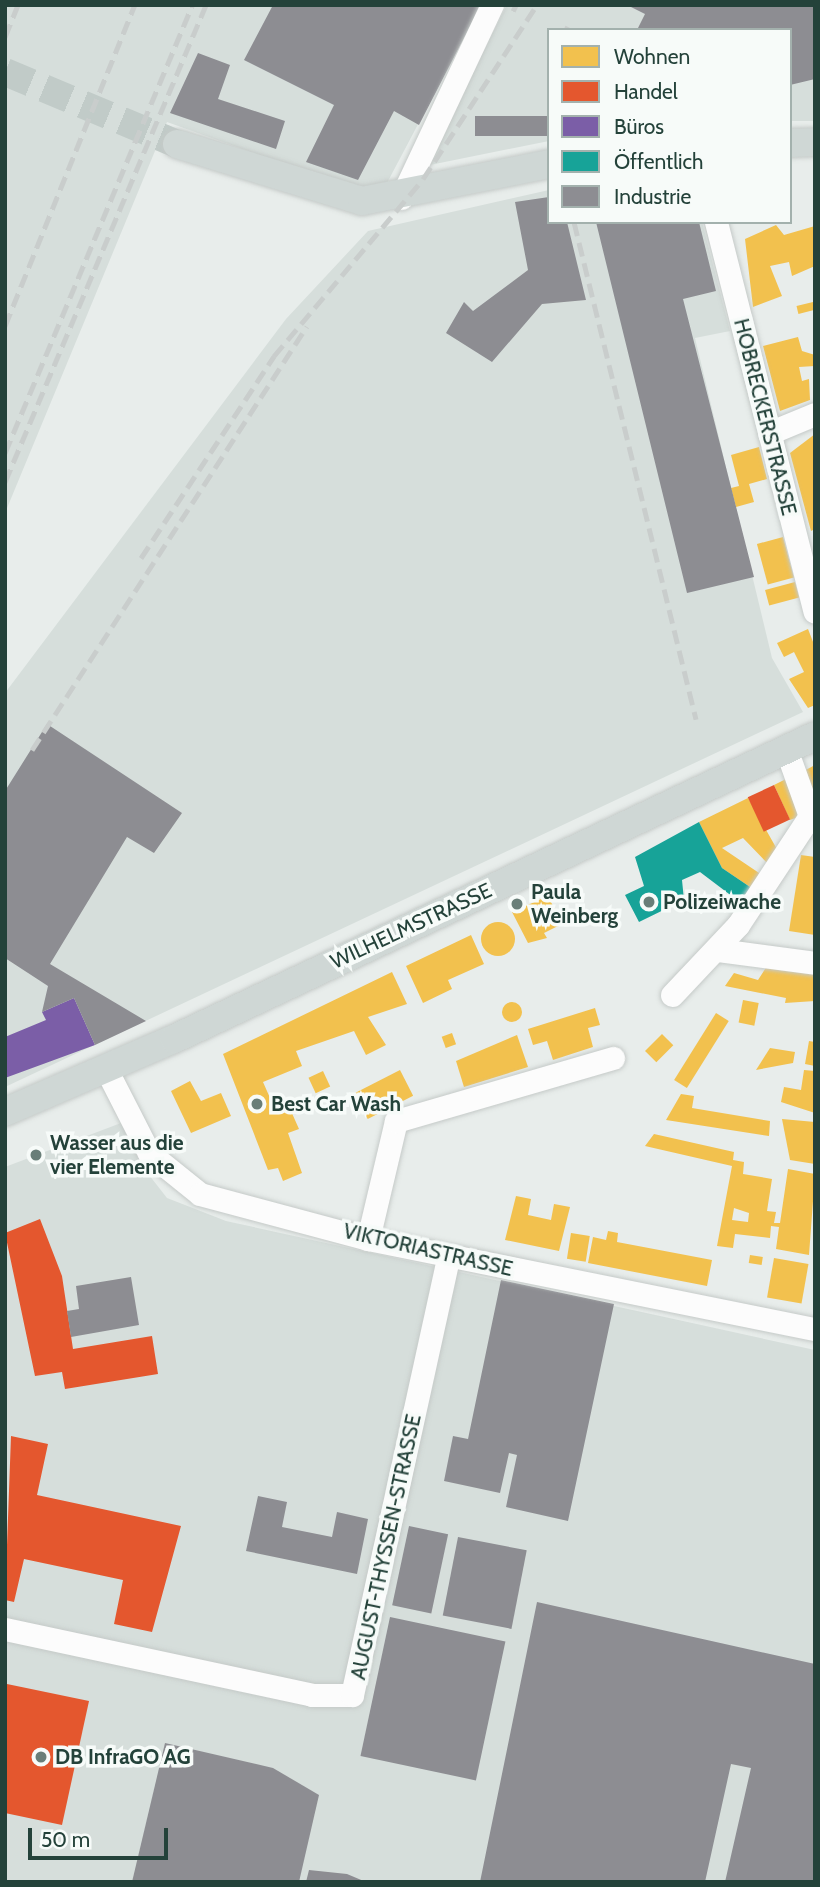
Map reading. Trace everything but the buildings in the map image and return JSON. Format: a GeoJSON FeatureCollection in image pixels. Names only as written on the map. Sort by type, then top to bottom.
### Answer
{"type":"FeatureCollection","features":[{"type":"Feature","properties":{"kind":"main road"},"geometry":{"type":"LineString","coordinates":[[792,143],[815,142]]}},
{"type":"Feature","properties":{"kind":"main road"},"geometry":{"type":"LineString","coordinates":[[177,144],[330,196],[401,198],[547,164]]}},
{"type":"Feature","properties":{"kind":"main road","name":"WILHELMSTRASSE"},"geometry":{"type":"LineString","coordinates":[[5,1112],[106,1069],[815,736]]}},
{"type":"Feature","properties":{"kind":"street"},"geometry":{"type":"LineString","coordinates":[[401,198],[492,5]]}},
{"type":"Feature","properties":{"kind":"street","name":"HOBRECKERSTRASSE"},"geometry":{"type":"LineString","coordinates":[[717,224],[815,612]]}},
{"type":"Feature","properties":{"kind":"street"},"geometry":{"type":"LineString","coordinates":[[769,433],[815,414]]}},
{"type":"Feature","properties":{"kind":"street"},"geometry":{"type":"LineString","coordinates":[[672,995],[718,950],[810,816],[786,750]]}},
{"type":"Feature","properties":{"kind":"street"},"geometry":{"type":"LineString","coordinates":[[718,950],[815,963]]}},
{"type":"Feature","properties":{"kind":"street"},"geometry":{"type":"LineString","coordinates":[[368,1239],[396,1121],[614,1058]]}},
{"type":"Feature","properties":{"kind":"street","name":"VIKTORIASTRASSE"},"geometry":{"type":"LineString","coordinates":[[106,1069],[149,1153],[200,1194],[368,1239],[448,1257],[815,1329]]}},
{"type":"Feature","properties":{"kind":"street","name":"AUGUST-THYSSEN-STRASSE"},"geometry":{"type":"LineString","coordinates":[[5,1629],[312,1695],[352,1695],[448,1257]]}},
{"type":"Feature","properties":{"kind":"shaded area"},"geometry":{"type":"Polygon","coordinates":[[[5,5],[481,5],[387,183],[369,190],[347,186],[167,122],[5,513],[5,5]]]}},
{"type":"Feature","properties":{"kind":"shaded area"},"geometry":{"type":"Polygon","coordinates":[[[507,5],[815,5],[815,121],[792,121],[792,28],[547,28],[547,141],[425,166],[507,5]]]}},
{"type":"Feature","properties":{"kind":"shaded area"},"geometry":{"type":"Polygon","coordinates":[[[547,190],[547,224],[703,224],[730,331],[695,338],[772,658],[803,712],[5,1087],[5,693],[286,319],[368,231],[547,190]]]}},
{"type":"Feature","properties":{"kind":"shaded area"},"geometry":{"type":"Polygon","coordinates":[[[121,1123],[142,1166],[167,1198],[226,1221],[815,1350],[815,1882],[5,1882],[5,1167],[121,1123]]]}},
{"type":"Feature","properties":{"kind":"tunnel"},"geometry":{"type":"LineString","coordinates":[[5,72],[177,144]]}},
{"type":"Feature","properties":{"kind":"railway"},"geometry":{"type":"LineString","coordinates":[[5,37],[18,5]]}},
{"type":"Feature","properties":{"kind":"railway"},"geometry":{"type":"LineString","coordinates":[[5,326],[135,5]]}},
{"type":"Feature","properties":{"kind":"railway"},"geometry":{"type":"LineString","coordinates":[[5,453],[192,5]]}},
{"type":"Feature","properties":{"kind":"railway"},"geometry":{"type":"LineString","coordinates":[[5,482],[206,5]]}},
{"type":"Feature","properties":{"kind":"railway"},"geometry":{"type":"LineString","coordinates":[[513,11],[516,5]]}},
{"type":"Feature","properties":{"kind":"railway"},"geometry":{"type":"LineString","coordinates":[[141,558],[274,356],[423,179],[537,5]]}},
{"type":"Feature","properties":{"kind":"railway"},"geometry":{"type":"LineString","coordinates":[[574,224],[696,719]]}},
{"type":"Feature","properties":{"kind":"railway"},"geometry":{"type":"LineString","coordinates":[[32,750],[307,326]]}},
{"type":"Feature","properties":{"kind":"place","name":"Polizeiwache"},"geometry":{"type":"Point","coordinates":[649,902]}},
{"type":"Feature","properties":{"kind":"place","name":"Paula Weinberg"},"geometry":{"type":"Point","coordinates":[517,904]}},
{"type":"Feature","properties":{"kind":"place","name":"Best Car Wash"},"geometry":{"type":"Point","coordinates":[257,1104]}},
{"type":"Feature","properties":{"kind":"place","name":"Wasser aus die vier Elemente"},"geometry":{"type":"Point","coordinates":[36,1155]}},
{"type":"Feature","properties":{"kind":"place","name":"DB InfraGO AG"},"geometry":{"type":"Point","coordinates":[41,1757]}}]}
